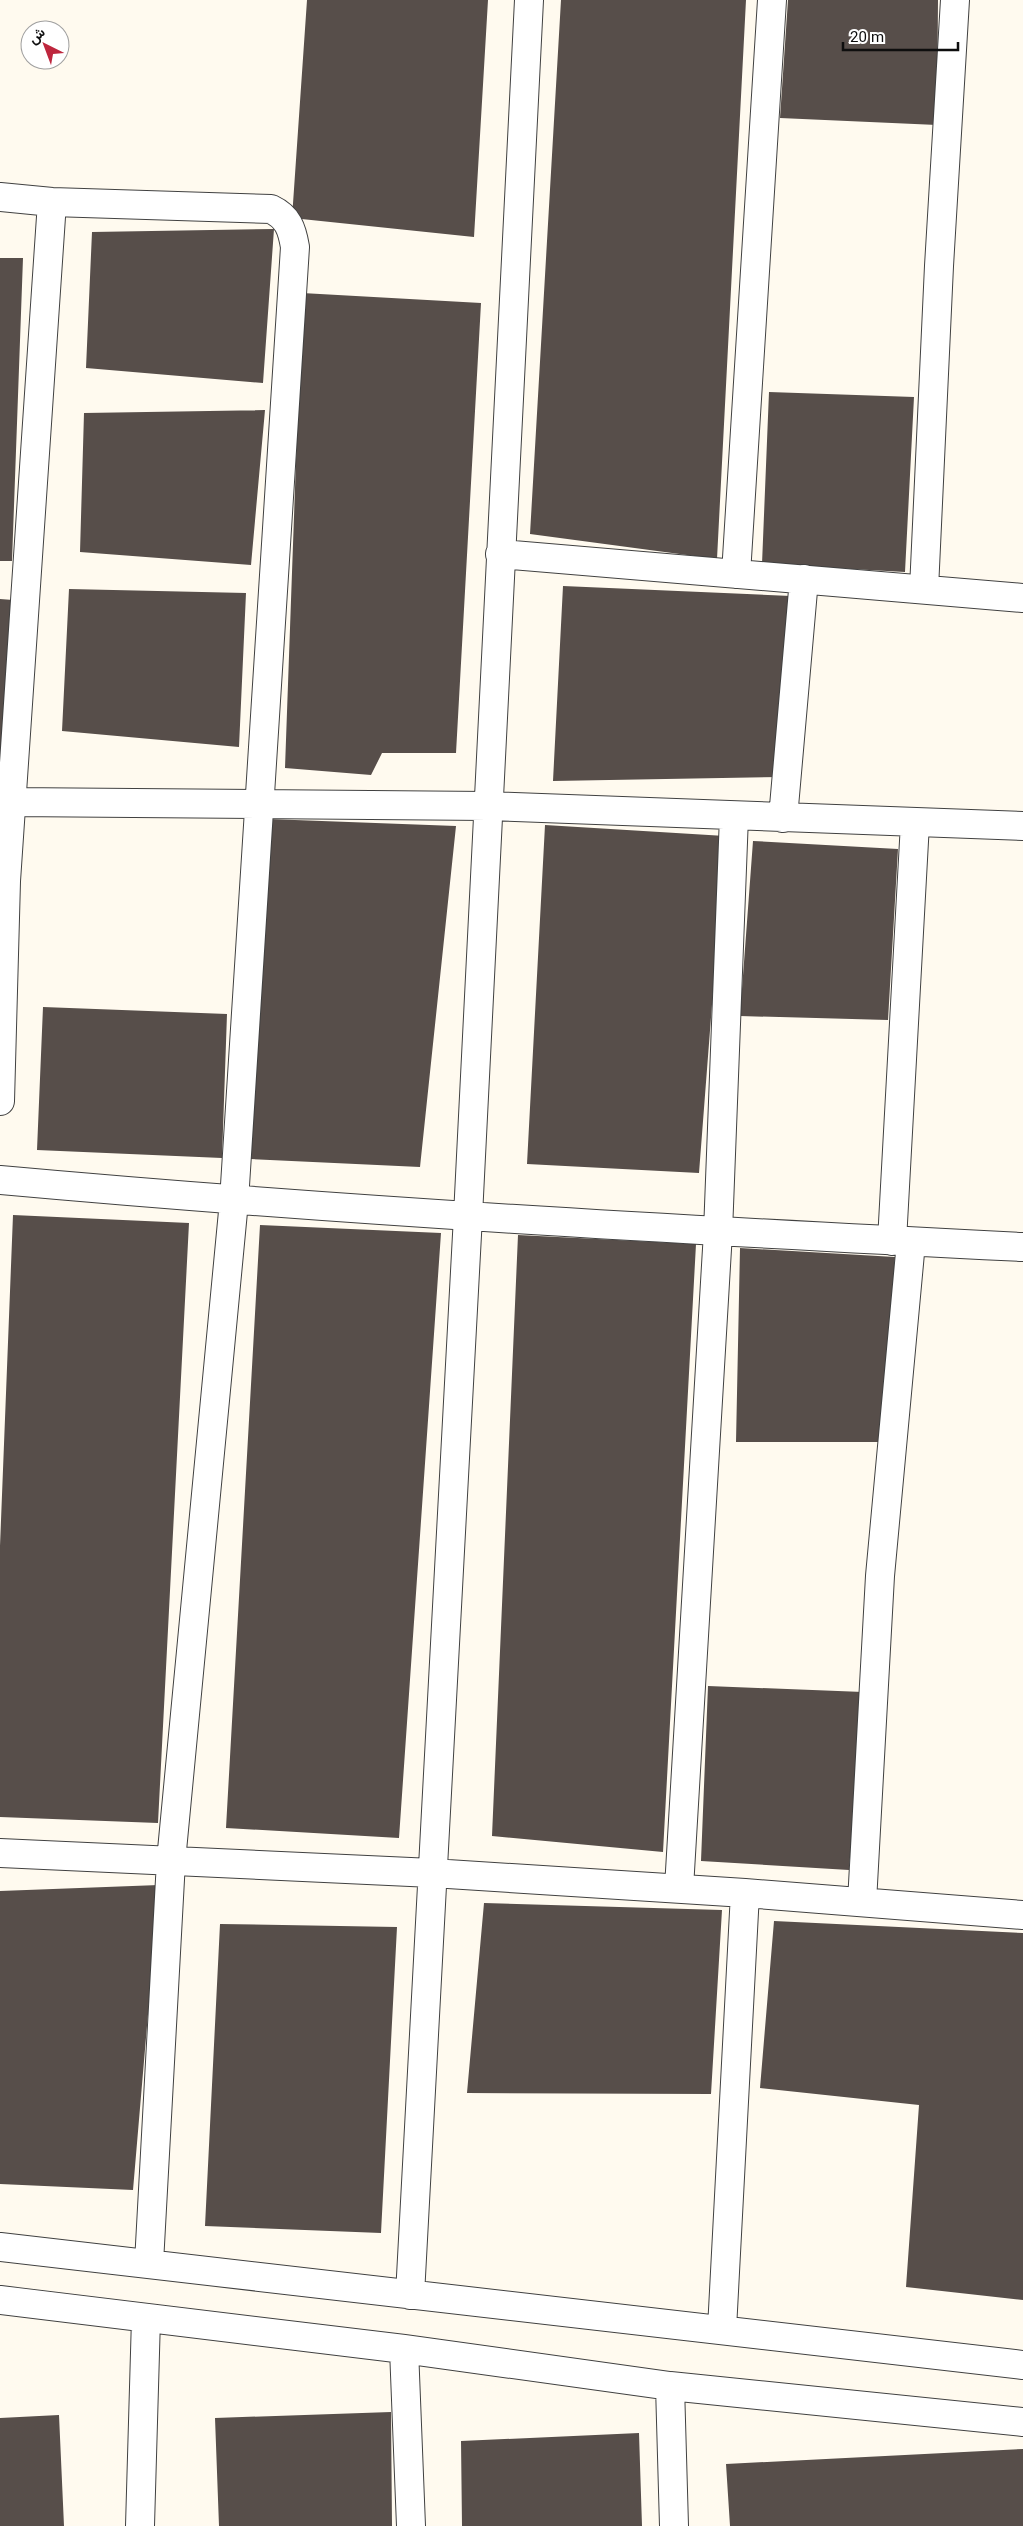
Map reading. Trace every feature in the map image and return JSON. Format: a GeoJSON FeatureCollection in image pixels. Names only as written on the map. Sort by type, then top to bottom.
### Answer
{"type":"FeatureCollection","features":[{"type":"Feature","properties":{"kind":"street"},"geometry":{"type":"LineString","coordinates":[[410,2295],[468,1216],[487,806],[529,0]]}},
{"type":"Feature","properties":{"kind":"street"},"geometry":{"type":"LineString","coordinates":[[736,574],[772,0]]}},
{"type":"Feature","properties":{"kind":"street"},"geometry":{"type":"LineString","coordinates":[[924,590],[938,276],[954,0]]}},
{"type":"Feature","properties":{"kind":"street"},"geometry":{"type":"LineString","coordinates":[[0,197],[52,202],[271,209],[280,213],[287,220],[293,232],[295,247],[234,1201],[171,1861],[149,2263]]}},
{"type":"Feature","properties":{"kind":"street"},"geometry":{"type":"LineString","coordinates":[[0,1101],[3,881],[12,802],[52,202]]}},
{"type":"Feature","properties":{"kind":"street"},"geometry":{"type":"LineString","coordinates":[[500,554],[1023,598]]}},
{"type":"Feature","properties":{"kind":"street"},"geometry":{"type":"LineString","coordinates":[[783,818],[804,579]]}},
{"type":"Feature","properties":{"kind":"street"},"geometry":{"type":"LineString","coordinates":[[12,802],[487,806],[1023,826]]}},
{"type":"Feature","properties":{"kind":"street"},"geometry":{"type":"LineString","coordinates":[[679,1888],[718,1232],[734,816]]}},
{"type":"Feature","properties":{"kind":"street"},"geometry":{"type":"LineString","coordinates":[[862,1902],[880,1576],[902,1241],[916,822]]}},
{"type":"Feature","properties":{"kind":"street"},"geometry":{"type":"LineString","coordinates":[[0,1180],[234,1201],[718,1232],[1023,1247]]}},
{"type":"Feature","properties":{"kind":"street"},"geometry":{"type":"LineString","coordinates":[[0,1853],[432,1873],[679,1888],[1023,1915]]}},
{"type":"Feature","properties":{"kind":"street"},"geometry":{"type":"LineString","coordinates":[[722,2329],[745,1893]]}},
{"type":"Feature","properties":{"kind":"street"},"geometry":{"type":"LineString","coordinates":[[0,2247],[1023,2365]]}},
{"type":"Feature","properties":{"kind":"street"},"geometry":{"type":"LineString","coordinates":[[0,2300],[404,2349],[670,2386],[1023,2422]]}},
{"type":"Feature","properties":{"kind":"street"},"geometry":{"type":"LineString","coordinates":[[140,2526],[146,2318]]}},
{"type":"Feature","properties":{"kind":"street"},"geometry":{"type":"LineString","coordinates":[[404,2349],[411,2526]]}},
{"type":"Feature","properties":{"kind":"street"},"geometry":{"type":"LineString","coordinates":[[670,2386],[674,2526]]}},
{"type":"Feature","properties":{"kind":"building"},"geometry":{"type":"Polygon","coordinates":[[[307,0],[488,0],[474,237],[292,218],[307,0]]]}},
{"type":"Feature","properties":{"kind":"building"},"geometry":{"type":"Polygon","coordinates":[[[561,0],[746,0],[717,559],[530,534],[561,0]]]}},
{"type":"Feature","properties":{"kind":"building"},"geometry":{"type":"Polygon","coordinates":[[[788,0],[938,0],[937,125],[780,118],[788,0]]]}},
{"type":"Feature","properties":{"kind":"building"},"geometry":{"type":"Polygon","coordinates":[[[274,229],[263,383],[86,368],[92,232],[274,229]]]}},
{"type":"Feature","properties":{"kind":"building"},"geometry":{"type":"Polygon","coordinates":[[[0,258],[23,258],[12,561],[0,561],[0,258]]]}},
{"type":"Feature","properties":{"kind":"building"},"geometry":{"type":"Polygon","coordinates":[[[302,293],[481,303],[456,753],[382,753],[371,775],[285,768],[302,293]]]}},
{"type":"Feature","properties":{"kind":"building"},"geometry":{"type":"Polygon","coordinates":[[[769,392],[914,397],[905,572],[762,564],[769,392]]]}},
{"type":"Feature","properties":{"kind":"building"},"geometry":{"type":"Polygon","coordinates":[[[265,410],[251,565],[80,552],[84,413],[265,410]]]}},
{"type":"Feature","properties":{"kind":"building"},"geometry":{"type":"Polygon","coordinates":[[[563,586],[791,596],[781,777],[553,781],[563,586]]]}},
{"type":"Feature","properties":{"kind":"building"},"geometry":{"type":"Polygon","coordinates":[[[69,589],[246,593],[239,747],[62,731],[69,589]]]}},
{"type":"Feature","properties":{"kind":"building"},"geometry":{"type":"Polygon","coordinates":[[[0,599],[13,600],[0,840],[0,599]]]}},
{"type":"Feature","properties":{"kind":"building"},"geometry":{"type":"Polygon","coordinates":[[[268,819],[456,826],[420,1167],[251,1159],[268,819]]]}},
{"type":"Feature","properties":{"kind":"building"},"geometry":{"type":"Polygon","coordinates":[[[545,825],[725,836],[699,1173],[527,1164],[545,825]]]}},
{"type":"Feature","properties":{"kind":"building"},"geometry":{"type":"Polygon","coordinates":[[[753,841],[898,849],[888,1020],[740,1016],[753,841]]]}},
{"type":"Feature","properties":{"kind":"building"},"geometry":{"type":"Polygon","coordinates":[[[43,1007],[227,1014],[222,1158],[37,1150],[43,1007]]]}},
{"type":"Feature","properties":{"kind":"building"},"geometry":{"type":"Polygon","coordinates":[[[13,1215],[189,1223],[158,1823],[0,1817],[0,1546],[13,1215]]]}},
{"type":"Feature","properties":{"kind":"building"},"geometry":{"type":"Polygon","coordinates":[[[260,1225],[441,1233],[399,1838],[226,1828],[260,1225]]]}},
{"type":"Feature","properties":{"kind":"building"},"geometry":{"type":"Polygon","coordinates":[[[518,1235],[696,1244],[663,1852],[492,1836],[518,1235]]]}},
{"type":"Feature","properties":{"kind":"building"},"geometry":{"type":"Polygon","coordinates":[[[740,1248],[895,1257],[882,1442],[736,1442],[740,1248]]]}},
{"type":"Feature","properties":{"kind":"building"},"geometry":{"type":"Polygon","coordinates":[[[708,1686],[863,1692],[849,1870],[701,1861],[708,1686]]]}},
{"type":"Feature","properties":{"kind":"building"},"geometry":{"type":"Polygon","coordinates":[[[159,1885],[133,2190],[0,2184],[0,1891],[159,1885]]]}},
{"type":"Feature","properties":{"kind":"building"},"geometry":{"type":"Polygon","coordinates":[[[484,1903],[722,1910],[711,2094],[467,2093],[484,1903]]]}},
{"type":"Feature","properties":{"kind":"building"},"geometry":{"type":"Polygon","coordinates":[[[774,1921],[1023,1933],[1023,2300],[906,2287],[919,2105],[760,2088],[774,1921]]]}},
{"type":"Feature","properties":{"kind":"building"},"geometry":{"type":"Polygon","coordinates":[[[220,1924],[397,1927],[381,2233],[205,2226],[220,1924]]]}},
{"type":"Feature","properties":{"kind":"building"},"geometry":{"type":"Polygon","coordinates":[[[391,2412],[392,2526],[219,2526],[215,2418],[391,2412]]]}},
{"type":"Feature","properties":{"kind":"building"},"geometry":{"type":"Polygon","coordinates":[[[59,2415],[64,2526],[0,2526],[0,2418],[59,2415]]]}},
{"type":"Feature","properties":{"kind":"building"},"geometry":{"type":"Polygon","coordinates":[[[639,2433],[642,2526],[462,2526],[461,2441],[639,2433]]]}},
{"type":"Feature","properties":{"kind":"building"},"geometry":{"type":"Polygon","coordinates":[[[1023,2449],[1023,2526],[730,2526],[726,2464],[1023,2449]]]}}]}
